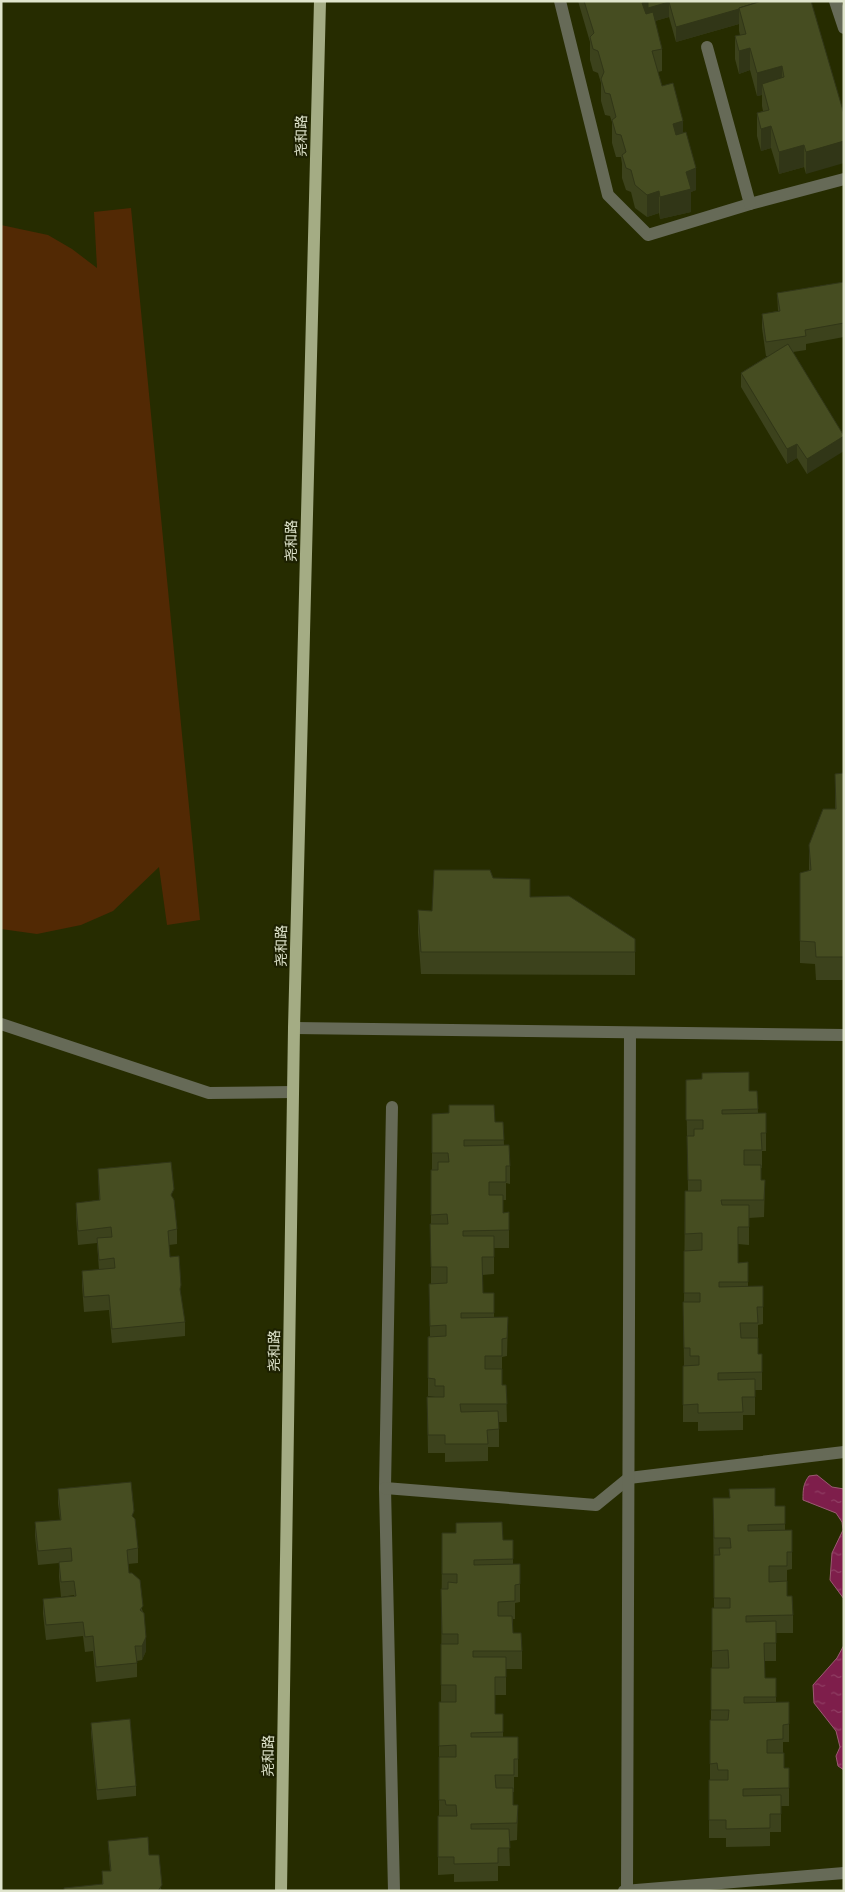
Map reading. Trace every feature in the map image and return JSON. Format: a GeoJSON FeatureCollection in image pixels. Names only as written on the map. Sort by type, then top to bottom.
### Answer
{"type":"FeatureCollection","features":[{"type":"Feature","properties":{"kind":"main road","name":"尧和路"},"geometry":{"type":"LineString","coordinates":[[281,1891],[294,1028],[320,1]]}},
{"type":"Feature","properties":{"kind":"lane"},"geometry":{"type":"LineString","coordinates":[[560,1],[608,195],[648,235],[750,204],[844,180]]}},
{"type":"Feature","properties":{"kind":"lane"},"geometry":{"type":"LineString","coordinates":[[835,1],[844,28]]}},
{"type":"Feature","properties":{"kind":"lane"},"geometry":{"type":"LineString","coordinates":[[707,47],[750,204]]}},
{"type":"Feature","properties":{"kind":"lane"},"geometry":{"type":"LineString","coordinates":[[1,1024],[209,1093],[293,1092]]}},
{"type":"Feature","properties":{"kind":"lane"},"geometry":{"type":"LineString","coordinates":[[294,1028],[379,1031],[844,1035]]}},
{"type":"Feature","properties":{"kind":"lane"},"geometry":{"type":"LineString","coordinates":[[630,1033],[630,1478],[626,1891],[844,1873]]}},
{"type":"Feature","properties":{"kind":"lane"},"geometry":{"type":"LineString","coordinates":[[392,1107],[385,1488],[394,1891]]}},
{"type":"Feature","properties":{"kind":"lane"},"geometry":{"type":"LineString","coordinates":[[385,1488],[596,1504],[630,1478],[844,1452]]}},
{"type":"Feature","properties":{"kind":"shaded area"},"geometry":{"type":"Polygon","coordinates":[[[131,208],[200,920],[167,925],[159,867],[113,911],[81,925],[37,934],[1,929],[1,225],[48,235],[72,249],[97,268],[94,212],[131,208]]]}},
{"type":"Feature","properties":{"kind":"water"},"geometry":{"type":"Polygon","coordinates":[[[817,1475],[832,1487],[844,1489],[844,1599],[830,1580],[832,1553],[843,1530],[842,1522],[836,1513],[803,1500],[807,1479],[809,1476],[817,1475]]]}},
{"type":"Feature","properties":{"kind":"water"},"geometry":{"type":"Polygon","coordinates":[[[844,1645],[844,1770],[838,1766],[836,1756],[840,1747],[836,1731],[814,1703],[813,1685],[837,1658],[844,1645]]]}},
{"type":"Feature","properties":{"kind":"building"},"geometry":{"type":"Polygon","coordinates":[[[584,1],[646,1],[642,3],[646,14],[653,12],[662,49],[652,51],[662,86],[673,83],[683,121],[673,124],[676,135],[686,132],[696,168],[686,172],[691,189],[660,197],[659,191],[647,195],[635,185],[631,170],[626,168],[622,155],[626,152],[621,135],[616,134],[612,120],[616,117],[610,94],[605,93],[601,79],[604,72],[598,51],[593,49],[590,37],[594,33],[584,1]]]}},
{"type":"Feature","properties":{"kind":"building"},"geometry":{"type":"Polygon","coordinates":[[[648,1],[762,1],[676,27],[669,2],[648,8],[648,1]]]}},
{"type":"Feature","properties":{"kind":"building"},"geometry":{"type":"Polygon","coordinates":[[[762,1],[811,1],[844,114],[844,141],[806,152],[804,145],[779,152],[771,126],[761,129],[757,113],[769,110],[762,84],[784,77],[782,66],[757,73],[750,48],[739,51],[735,36],[746,34],[739,8],[762,1]]]}},
{"type":"Feature","properties":{"kind":"building"},"geometry":{"type":"Polygon","coordinates":[[[844,282],[844,323],[805,330],[806,336],[766,342],[762,314],[780,311],[777,293],[844,282]]]}},
{"type":"Feature","properties":{"kind":"building"},"geometry":{"type":"Polygon","coordinates":[[[788,344],[844,436],[807,459],[797,444],[787,449],[741,373],[788,344]]]}},
{"type":"Feature","properties":{"kind":"building"},"geometry":{"type":"Polygon","coordinates":[[[844,773],[844,957],[816,957],[815,942],[800,941],[800,873],[811,870],[809,845],[823,809],[836,809],[835,774],[844,773]]]}},
{"type":"Feature","properties":{"kind":"building"},"geometry":{"type":"Polygon","coordinates":[[[434,870],[490,870],[493,878],[530,879],[530,897],[569,896],[635,939],[635,952],[421,952],[418,910],[432,911],[434,870]]]}},
{"type":"Feature","properties":{"kind":"building"},"geometry":{"type":"Polygon","coordinates":[[[749,1072],[749,1091],[757,1091],[758,1109],[722,1110],[722,1114],[766,1113],[766,1133],[761,1133],[762,1150],[744,1150],[744,1165],[761,1165],[761,1180],[765,1180],[764,1200],[721,1200],[722,1205],[749,1205],[749,1227],[738,1227],[738,1263],[748,1262],[748,1282],[719,1282],[719,1287],[763,1286],[763,1307],[757,1307],[758,1323],[740,1323],[741,1338],[758,1338],[758,1354],[762,1354],[762,1372],[718,1373],[718,1380],[755,1379],[755,1397],[742,1397],[743,1412],[698,1413],[698,1404],[683,1405],[683,1366],[699,1365],[699,1356],[690,1356],[690,1348],[684,1348],[683,1302],[700,1302],[700,1293],[684,1293],[684,1251],[702,1250],[702,1233],[685,1234],[685,1191],[701,1191],[701,1180],[688,1180],[687,1136],[694,1136],[694,1129],[703,1129],[703,1120],[686,1120],[686,1080],[702,1079],[702,1073],[749,1072]]]}},
{"type":"Feature","properties":{"kind":"building"},"geometry":{"type":"Polygon","coordinates":[[[449,1105],[494,1105],[495,1122],[503,1122],[504,1140],[464,1140],[464,1146],[509,1145],[510,1166],[506,1166],[506,1182],[489,1182],[489,1195],[503,1195],[503,1213],[509,1212],[509,1230],[463,1231],[463,1236],[494,1236],[494,1257],[482,1257],[483,1293],[494,1293],[494,1313],[461,1313],[461,1318],[508,1317],[507,1338],[502,1339],[502,1356],[485,1356],[485,1369],[502,1369],[502,1385],[506,1385],[507,1404],[460,1404],[461,1412],[498,1411],[499,1429],[487,1430],[488,1444],[445,1444],[445,1435],[428,1435],[427,1397],[444,1397],[444,1386],[435,1386],[435,1379],[428,1378],[428,1337],[446,1336],[446,1325],[430,1326],[429,1284],[447,1283],[447,1267],[431,1267],[430,1224],[448,1224],[447,1214],[431,1215],[431,1170],[438,1170],[438,1162],[449,1162],[448,1153],[432,1153],[432,1114],[449,1113],[449,1105]]]}},
{"type":"Feature","properties":{"kind":"building"},"geometry":{"type":"Polygon","coordinates":[[[171,1162],[174,1189],[171,1195],[174,1200],[177,1229],[168,1231],[170,1257],[179,1256],[180,1289],[185,1322],[112,1329],[109,1295],[84,1297],[82,1271],[115,1268],[114,1258],[99,1260],[97,1238],[112,1237],[111,1227],[78,1231],[76,1203],[100,1200],[98,1169],[171,1162]]]}},
{"type":"Feature","properties":{"kind":"building"},"geometry":{"type":"Polygon","coordinates":[[[131,1482],[134,1511],[132,1516],[135,1519],[138,1548],[127,1550],[129,1573],[132,1573],[140,1580],[143,1606],[140,1610],[144,1613],[146,1637],[142,1646],[135,1646],[137,1663],[96,1667],[93,1636],[85,1637],[83,1622],[46,1625],[43,1599],[76,1596],[74,1581],[61,1582],[59,1562],[72,1561],[71,1548],[38,1551],[35,1522],[61,1520],[58,1489],[131,1482]]]}},
{"type":"Feature","properties":{"kind":"building"},"geometry":{"type":"Polygon","coordinates":[[[775,1488],[775,1506],[785,1506],[785,1524],[748,1525],[748,1531],[792,1530],[792,1552],[787,1552],[787,1566],[769,1566],[769,1582],[787,1581],[787,1596],[792,1596],[793,1615],[746,1616],[746,1622],[776,1621],[776,1643],[764,1643],[765,1678],[776,1678],[776,1697],[744,1697],[744,1703],[789,1702],[789,1724],[783,1725],[783,1739],[767,1740],[767,1753],[784,1753],[784,1768],[789,1768],[789,1788],[743,1789],[743,1796],[781,1795],[781,1814],[770,1814],[770,1828],[726,1829],[726,1820],[709,1820],[709,1780],[728,1780],[728,1770],[718,1770],[717,1763],[710,1764],[710,1720],[728,1720],[729,1710],[711,1710],[711,1668],[729,1668],[728,1650],[712,1651],[712,1608],[730,1608],[730,1598],[714,1598],[714,1555],[720,1555],[719,1548],[731,1548],[730,1538],[714,1538],[713,1498],[730,1498],[729,1489],[775,1488]]]}},
{"type":"Feature","properties":{"kind":"building"},"geometry":{"type":"Polygon","coordinates":[[[502,1522],[503,1540],[513,1540],[513,1559],[474,1560],[474,1565],[520,1564],[520,1584],[515,1585],[515,1601],[498,1602],[498,1616],[512,1616],[513,1633],[521,1633],[522,1651],[473,1651],[473,1657],[506,1657],[506,1677],[495,1677],[495,1714],[503,1714],[503,1732],[471,1733],[471,1737],[518,1737],[518,1759],[514,1759],[514,1775],[495,1775],[496,1788],[513,1788],[513,1805],[518,1805],[517,1823],[471,1824],[471,1829],[509,1829],[510,1848],[498,1848],[498,1863],[454,1864],[454,1857],[438,1857],[438,1816],[457,1816],[456,1805],[446,1805],[445,1800],[439,1800],[439,1757],[456,1757],[456,1745],[439,1746],[439,1702],[456,1702],[456,1685],[441,1685],[441,1644],[458,1644],[458,1634],[442,1634],[441,1589],[448,1589],[448,1582],[457,1583],[457,1574],[442,1574],[442,1533],[456,1533],[456,1523],[502,1522]]]}},
{"type":"Feature","properties":{"kind":"building"},"geometry":{"type":"Polygon","coordinates":[[[130,1719],[136,1786],[97,1790],[91,1723],[130,1719]]]}},
{"type":"Feature","properties":{"kind":"building"},"geometry":{"type":"Polygon","coordinates":[[[148,1837],[149,1855],[159,1855],[162,1885],[158,1891],[64,1891],[64,1888],[103,1884],[102,1871],[111,1871],[108,1841],[148,1837]]]}}]}
